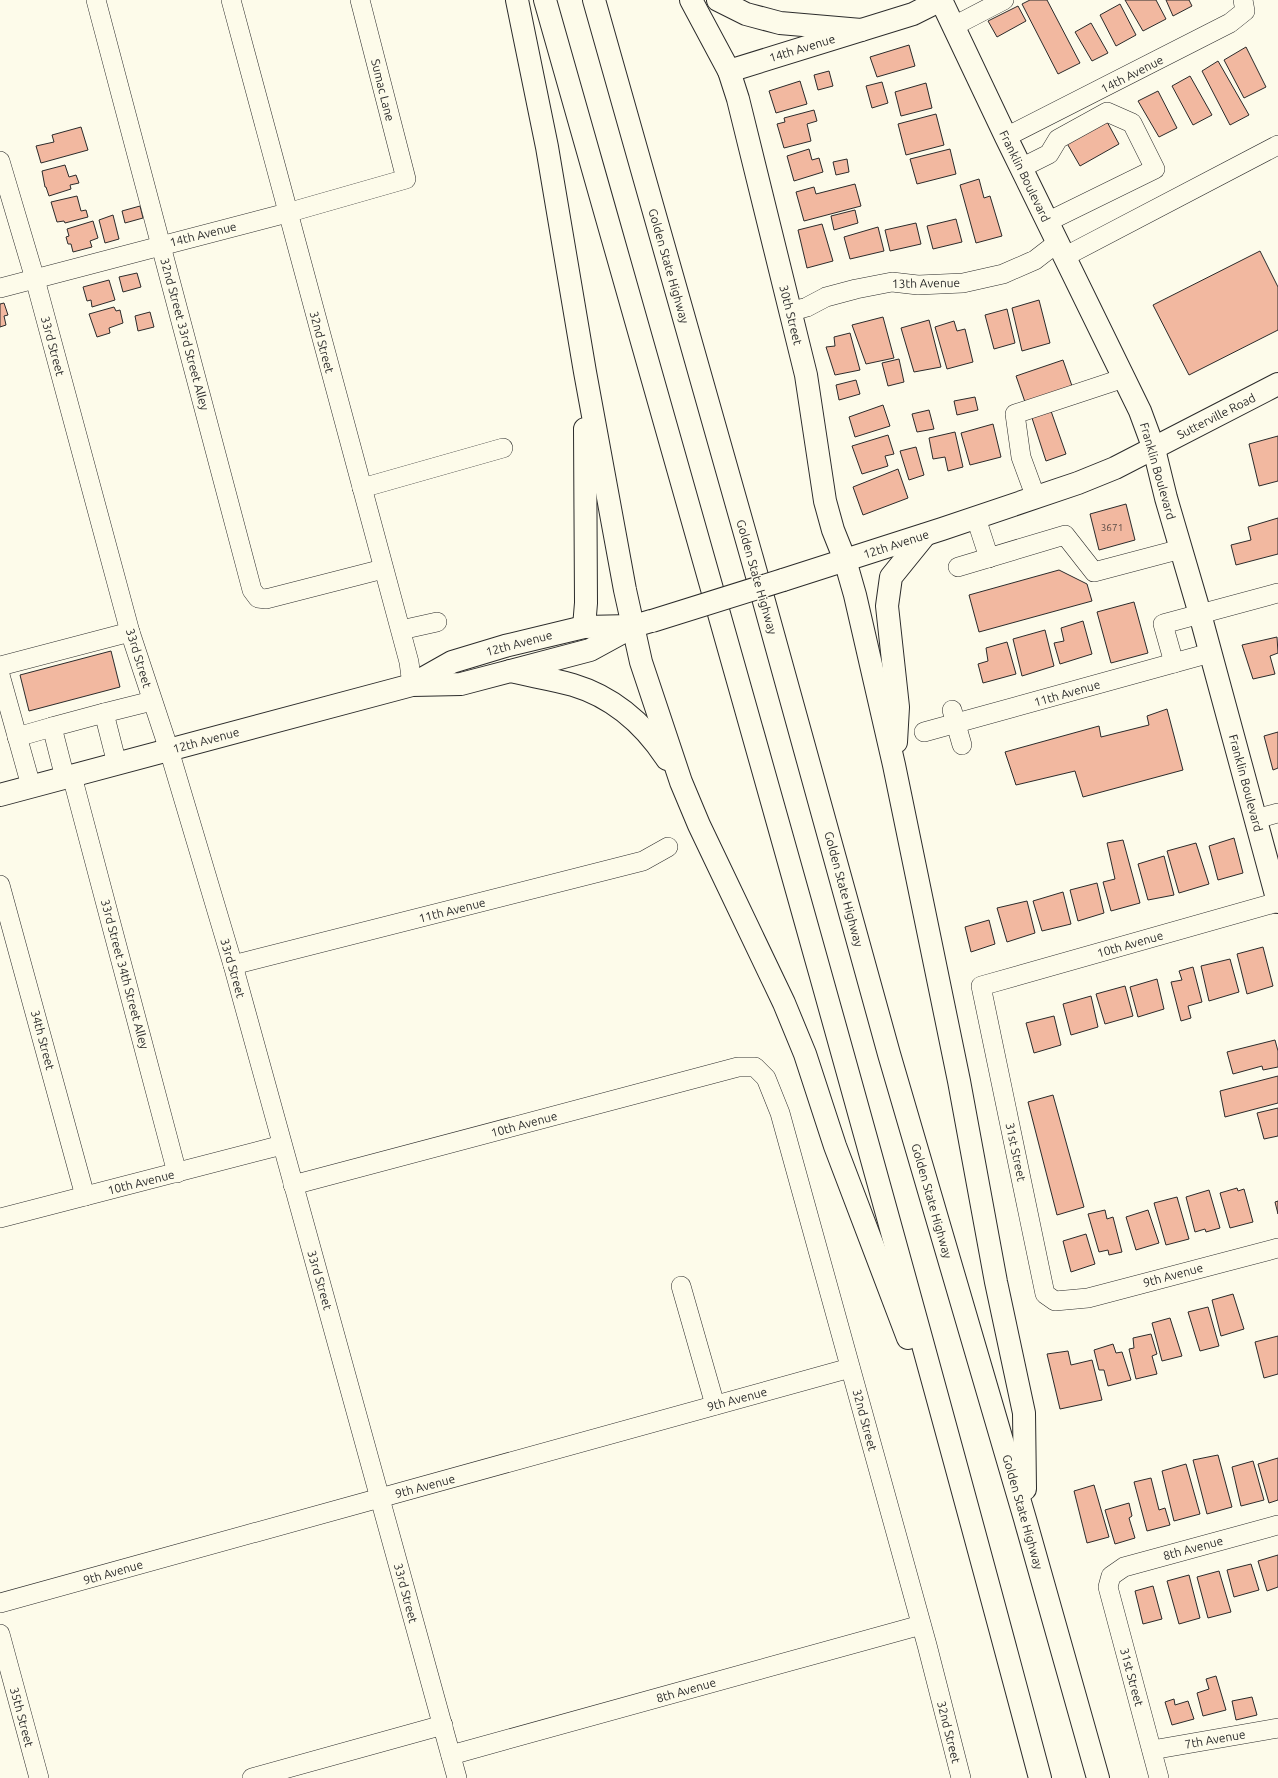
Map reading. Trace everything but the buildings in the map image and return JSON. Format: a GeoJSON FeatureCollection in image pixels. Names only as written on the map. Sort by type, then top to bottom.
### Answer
{"type":"FeatureCollection","features":[{"type":"Feature","properties":{"kind":"main road"},"geometry":{"type":"LineString","coordinates":[[517,0],[547,147],[585,372],[625,590],[643,624],[641,662],[681,782],[699,825],[784,1003],[802,1046],[835,1146],[957,1466]]}},
{"type":"Feature","properties":{"kind":"main road"},"geometry":{"type":"LineString","coordinates":[[545,0],[708,572],[957,1466],[1040,1778]]}},
{"type":"Feature","properties":{"kind":"main road","name":"Golden State Highway"},"geometry":{"type":"LineString","coordinates":[[594,0],[758,576],[889,1054],[1025,1519],[1098,1778]]}},
{"type":"Feature","properties":{"kind":"main road","name":"30th Street"},"geometry":{"type":"LineString","coordinates":[[691,0],[729,71],[738,99],[807,382],[825,502],[833,530],[845,560],[855,595],[894,765]]}},
{"type":"Feature","properties":{"kind":"main road"},"geometry":{"type":"LineString","coordinates":[[718,0],[746,14],[780,23],[861,30]]}},
{"type":"Feature","properties":{"kind":"main road","name":"14th Avenue"},"geometry":{"type":"LineString","coordinates":[[729,71],[913,14],[941,0]]}},
{"type":"Feature","properties":{"kind":"main road","name":"Franklin Boulevard"},"geometry":{"type":"LineString","coordinates":[[941,0],[1006,138],[1140,411],[1154,448],[1165,495],[1200,614],[1278,902]]}},
{"type":"Feature","properties":{"kind":"main road"},"geometry":{"type":"LineString","coordinates":[[584,627],[586,603],[585,372]]}},
{"type":"Feature","properties":{"kind":"main road","name":"Sutterville Road"},"geometry":{"type":"LineString","coordinates":[[1154,448],[1278,384]]}},
{"type":"Feature","properties":{"kind":"main road","name":"12th Avenue"},"geometry":{"type":"LineString","coordinates":[[0,795],[412,685],[461,684],[590,650],[643,624],[925,535],[1078,483],[1115,468],[1154,448]]}},
{"type":"Feature","properties":{"kind":"main road"},"geometry":{"type":"LineString","coordinates":[[925,535],[891,577],[887,606],[898,707],[894,765],[959,1081],[996,1282],[1024,1413],[1025,1519]]}},
{"type":"Feature","properties":{"kind":"main road","name":"12th Avenue"},"geometry":{"type":"LineString","coordinates":[[412,685],[452,662],[505,646],[584,627],[643,624]]}},
{"type":"Feature","properties":{"kind":"main road"},"geometry":{"type":"LineString","coordinates":[[510,671],[574,685],[618,707],[640,724],[649,734],[681,782]]}},
{"type":"Feature","properties":{"kind":"street","name":"32nd Street 33rd Street Alley"},"geometry":{"type":"LineString","coordinates":[[96,0],[252,590],[258,598],[266,599],[384,569]]}},
{"type":"Feature","properties":{"kind":"street","name":"32nd Street"},"geometry":{"type":"LineString","coordinates":[[231,0],[401,630],[409,662],[412,685]]}},
{"type":"Feature","properties":{"kind":"street","name":"Sumac Lane"},"geometry":{"type":"LineString","coordinates":[[360,0],[406,179]]}},
{"type":"Feature","properties":{"kind":"street"},"geometry":{"type":"LineString","coordinates":[[954,26],[1004,0]]}},
{"type":"Feature","properties":{"kind":"street","name":"14th Avenue"},"geometry":{"type":"LineString","coordinates":[[1006,138],[1230,23],[1245,11],[1243,0]]}},
{"type":"Feature","properties":{"kind":"street"},"geometry":{"type":"LineString","coordinates":[[1021,168],[1049,154],[1058,140],[1107,112],[1132,123],[1155,169],[1047,222]]}},
{"type":"Feature","properties":{"kind":"street","name":"13th Avenue"},"geometry":{"type":"LineString","coordinates":[[790,312],[807,307],[826,297],[892,282],[918,285],[963,283],[1003,274],[1061,250],[1278,145]]}},
{"type":"Feature","properties":{"kind":"street","name":"33rd Street"},"geometry":{"type":"LineString","coordinates":[[0,161],[35,279],[130,632],[169,750],[233,965],[457,1778]]}},
{"type":"Feature","properties":{"kind":"street","name":"14th Avenue"},"geometry":{"type":"LineString","coordinates":[[0,288],[406,179]]}},
{"type":"Feature","properties":{"kind":"street"},"geometry":{"type":"LineString","coordinates":[[1036,498],[1021,457],[1015,414],[1124,378]]}},
{"type":"Feature","properties":{"kind":"street"},"geometry":{"type":"LineString","coordinates":[[362,488],[503,448]]}},
{"type":"Feature","properties":{"kind":"street"},"geometry":{"type":"LineString","coordinates":[[976,518],[989,558]]}},
{"type":"Feature","properties":{"kind":"street"},"geometry":{"type":"LineString","coordinates":[[958,567],[1065,534],[1094,572],[1181,549]]}},
{"type":"Feature","properties":{"kind":"street"},"geometry":{"type":"LineString","coordinates":[[1174,663],[1163,624],[1278,592]]}},
{"type":"Feature","properties":{"kind":"street"},"geometry":{"type":"LineString","coordinates":[[401,630],[437,622]]}},
{"type":"Feature","properties":{"kind":"street"},"geometry":{"type":"LineString","coordinates":[[0,666],[130,632]]}},
{"type":"Feature","properties":{"kind":"street","name":"11th Avenue"},"geometry":{"type":"LineString","coordinates":[[924,732],[954,717],[1210,653]]}},
{"type":"Feature","properties":{"kind":"street"},"geometry":{"type":"LineString","coordinates":[[0,675],[31,786]]}},
{"type":"Feature","properties":{"kind":"street"},"geometry":{"type":"LineString","coordinates":[[17,737],[152,701]]}},
{"type":"Feature","properties":{"kind":"street"},"geometry":{"type":"LineString","coordinates":[[104,713],[117,764]]}},
{"type":"Feature","properties":{"kind":"street"},"geometry":{"type":"LineString","coordinates":[[954,717],[962,745]]}},
{"type":"Feature","properties":{"kind":"street","name":"33rd Street 34th Street Alley"},"geometry":{"type":"LineString","coordinates":[[52,727],[69,777],[177,1173]]}},
{"type":"Feature","properties":{"kind":"street"},"geometry":{"type":"LineString","coordinates":[[1255,819],[1278,813]]}},
{"type":"Feature","properties":{"kind":"street","name":"11th Avenue"},"geometry":{"type":"LineString","coordinates":[[233,965],[642,861],[668,847]]}},
{"type":"Feature","properties":{"kind":"street","name":"34th Street"},"geometry":{"type":"LineString","coordinates":[[0,885],[85,1196]]}},
{"type":"Feature","properties":{"kind":"street","name":"10th Avenue"},"geometry":{"type":"LineString","coordinates":[[981,986],[1278,902]]}},
{"type":"Feature","properties":{"kind":"street","name":"31st Street"},"geometry":{"type":"LineString","coordinates":[[981,986],[1045,1294],[1055,1301],[1068,1300]]}},
{"type":"Feature","properties":{"kind":"street","name":"10th Avenue"},"geometry":{"type":"LineString","coordinates":[[293,1185],[738,1067],[755,1067]]}},
{"type":"Feature","properties":{"kind":"street","name":"32nd Street"},"geometry":{"type":"LineString","coordinates":[[755,1067],[766,1078],[780,1113],[921,1625],[961,1778]]}},
{"type":"Feature","properties":{"kind":"street","name":"10th Avenue"},"geometry":{"type":"LineString","coordinates":[[0,1218],[282,1145]]}},
{"type":"Feature","properties":{"kind":"street","name":"9th Avenue"},"geometry":{"type":"LineString","coordinates":[[1068,1300],[1088,1298],[1278,1248]]}},
{"type":"Feature","properties":{"kind":"street"},"geometry":{"type":"LineString","coordinates":[[681,1286],[715,1405]]}},
{"type":"Feature","properties":{"kind":"street","name":"9th Avenue"},"geometry":{"type":"LineString","coordinates":[[0,1603],[850,1368]]}},
{"type":"Feature","properties":{"kind":"street","name":"8th Avenue"},"geometry":{"type":"LineString","coordinates":[[1111,1576],[1124,1567],[1278,1525]]}},
{"type":"Feature","properties":{"kind":"street","name":"31st Street"},"geometry":{"type":"LineString","coordinates":[[1111,1576],[1108,1587],[1159,1778]]}},
{"type":"Feature","properties":{"kind":"street","name":"8th Avenue"},"geometry":{"type":"LineString","coordinates":[[451,1755],[921,1625]]}},
{"type":"Feature","properties":{"kind":"street","name":"35th Street"},"geometry":{"type":"LineString","coordinates":[[0,1634],[39,1778]]}},
{"type":"Feature","properties":{"kind":"street"},"geometry":{"type":"LineString","coordinates":[[252,1778],[442,1725]]}},
{"type":"Feature","properties":{"kind":"street","name":"7th Avenue"},"geometry":{"type":"LineString","coordinates":[[1152,1750],[1278,1728]]}}]}
